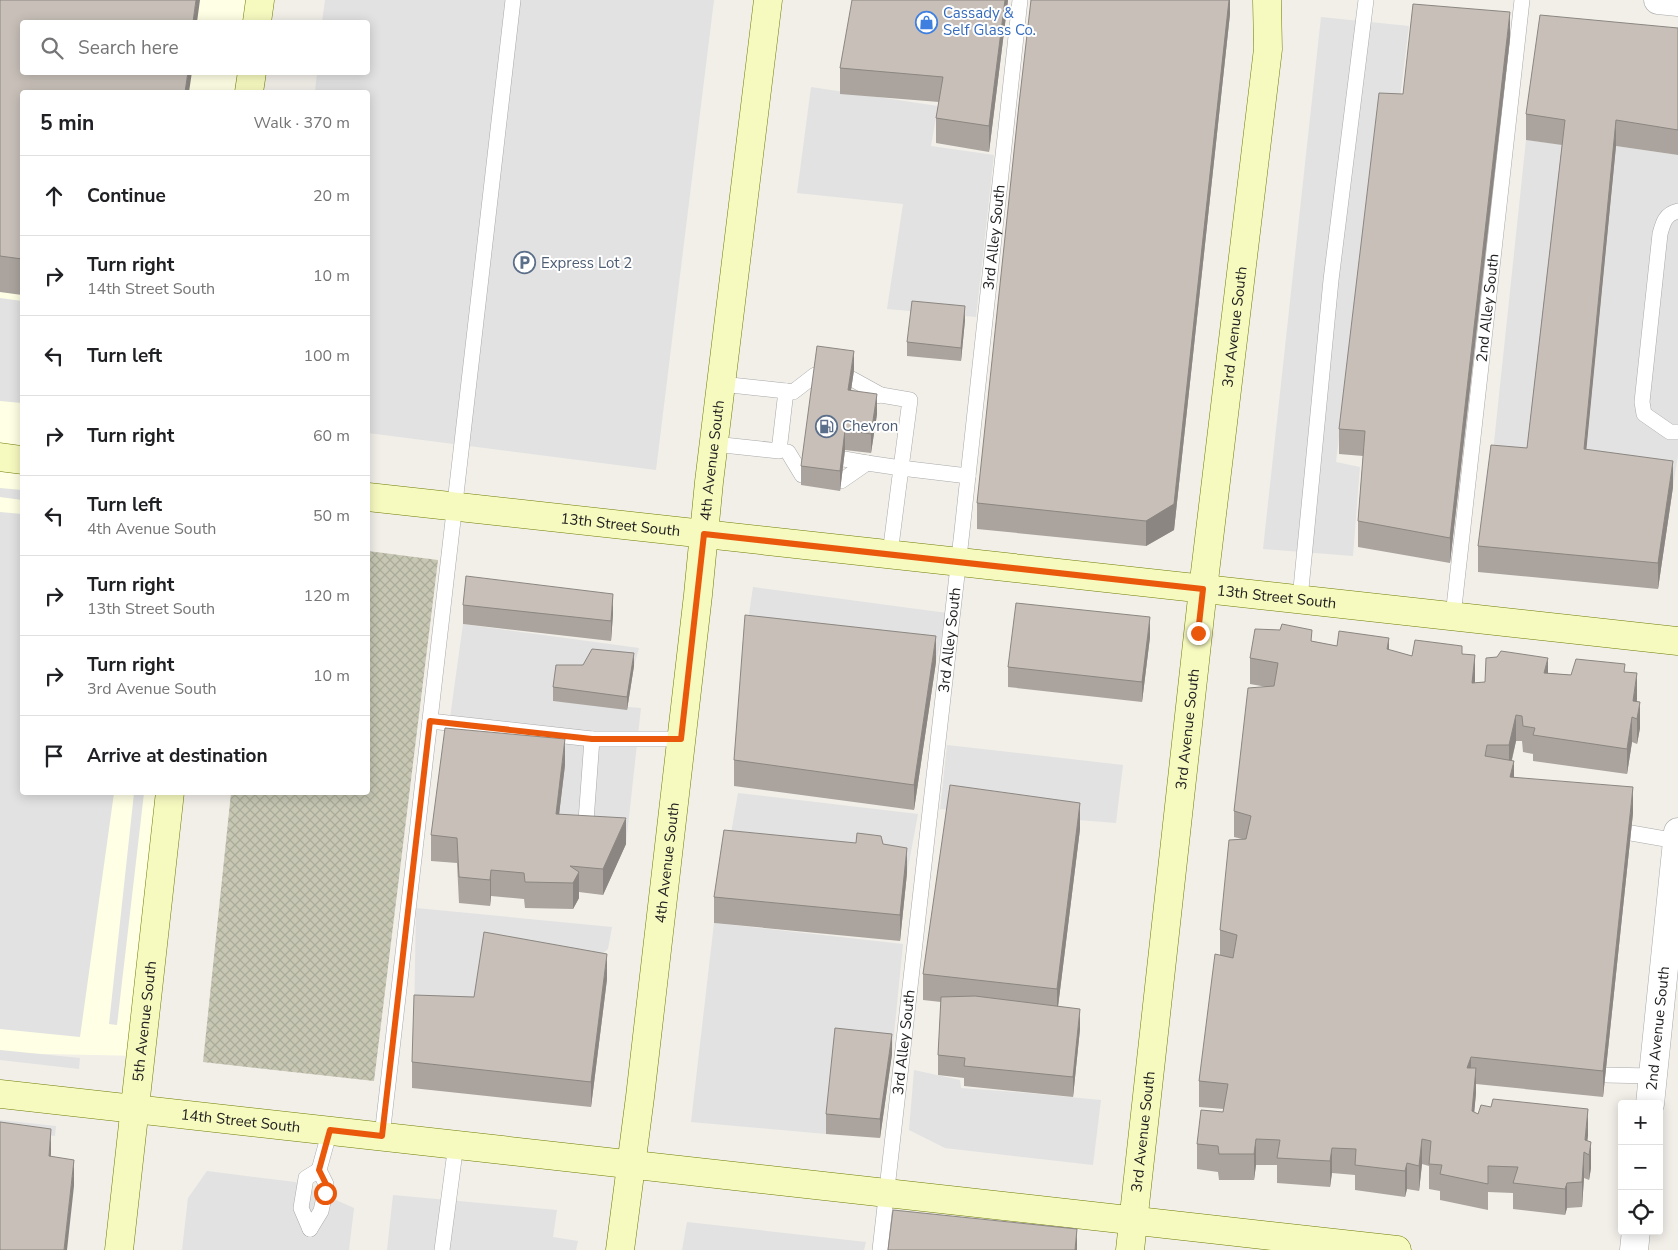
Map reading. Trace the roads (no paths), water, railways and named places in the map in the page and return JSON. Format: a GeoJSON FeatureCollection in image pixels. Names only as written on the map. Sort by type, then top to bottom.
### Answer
{"type":"FeatureCollection","features":[{"type":"Feature","properties":{"kind":"street"},"geometry":{"type":"LineString","coordinates":[[258,20],[260,0]]}},
{"type":"Feature","properties":{"kind":"street","name":"4th Avenue South"},"geometry":{"type":"LineString","coordinates":[[620,1250],[721,384],[768,0]]}},
{"type":"Feature","properties":{"kind":"street","name":"3rd Avenue South"},"geometry":{"type":"LineString","coordinates":[[1130,1250],[1203,589],[1268,49],[1268,0]]}},
{"type":"Feature","properties":{"kind":"street"},"geometry":{"type":"LineString","coordinates":[[1658,0],[1678,2]]}},
{"type":"Feature","properties":{"kind":"street"},"geometry":{"type":"LineString","coordinates":[[249,90],[252,75]]}},
{"type":"Feature","properties":{"kind":"street"},"geometry":{"type":"LineString","coordinates":[[0,457],[20,460]]}},
{"type":"Feature","properties":{"kind":"street","name":"13th Street South"},"geometry":{"type":"LineString","coordinates":[[370,498],[1678,641]]}},
{"type":"Feature","properties":{"kind":"street","name":"5th Avenue South"},"geometry":{"type":"LineString","coordinates":[[119,1250],[170,795]]}},
{"type":"Feature","properties":{"kind":"street","name":"2nd Avenue South"},"geometry":{"type":"LineString","coordinates":[[1650,1100],[1678,837]]}},
{"type":"Feature","properties":{"kind":"street","name":"14th Street South"},"geometry":{"type":"LineString","coordinates":[[0,1094],[1383,1249]]}},
{"type":"Feature","properties":{"kind":"street"},"geometry":{"type":"LineString","coordinates":[[1634,1250],[1636,1235]]}},
{"type":"Feature","properties":{"kind":"lane"},"geometry":{"type":"LineString","coordinates":[[382,1136],[514,0]]}},
{"type":"Feature","properties":{"kind":"lane","name":"3rd Alley South"},"geometry":{"type":"LineString","coordinates":[[880,1250],[1020,0]]}},
{"type":"Feature","properties":{"kind":"lane"},"geometry":{"type":"LineString","coordinates":[[1300,599],[1331,280],[1366,0]]}},
{"type":"Feature","properties":{"kind":"lane","name":"2nd Alley South"},"geometry":{"type":"LineString","coordinates":[[1453,616],[1522,0]]}},
{"type":"Feature","properties":{"kind":"lane"},"geometry":{"type":"LineString","coordinates":[[1678,211],[1671,213],[1663,221],[1660,234],[1642,402],[1644,414],[1670,432],[1678,432]]}},
{"type":"Feature","properties":{"kind":"lane"},"geometry":{"type":"LineString","coordinates":[[790,392],[816,375]]}},
{"type":"Feature","properties":{"kind":"lane"},"geometry":{"type":"LineString","coordinates":[[852,379],[881,395],[910,400],[890,554]]}},
{"type":"Feature","properties":{"kind":"lane"},"geometry":{"type":"LineString","coordinates":[[721,384],[813,396]]}},
{"type":"Feature","properties":{"kind":"lane"},"geometry":{"type":"LineString","coordinates":[[790,392],[784,451],[802,475]]}},
{"type":"Feature","properties":{"kind":"lane"},"geometry":{"type":"LineString","coordinates":[[857,400],[881,395]]}},
{"type":"Feature","properties":{"kind":"lane"},"geometry":{"type":"LineString","coordinates":[[714,444],[805,454]]}},
{"type":"Feature","properties":{"kind":"lane"},"geometry":{"type":"LineString","coordinates":[[844,459],[968,476]]}},
{"type":"Feature","properties":{"kind":"lane"},"geometry":{"type":"LineString","coordinates":[[841,481],[867,463]]}},
{"type":"Feature","properties":{"kind":"lane"},"geometry":{"type":"LineString","coordinates":[[430,721],[592,739],[681,739]]}},
{"type":"Feature","properties":{"kind":"lane"},"geometry":{"type":"LineString","coordinates":[[586,821],[592,739]]}},
{"type":"Feature","properties":{"kind":"lane"},"geometry":{"type":"LineString","coordinates":[[1632,833],[1678,837]]}},
{"type":"Feature","properties":{"kind":"lane"},"geometry":{"type":"LineString","coordinates":[[1606,1075],[1652,1076]]}},
{"type":"Feature","properties":{"kind":"lane"},"geometry":{"type":"LineString","coordinates":[[319,1170],[330,1130]]}},
{"type":"Feature","properties":{"kind":"lane"},"geometry":{"type":"LineString","coordinates":[[442,1250],[456,1144]]}},
{"type":"Feature","properties":{"kind":"place","name":"Cassady & Self Glass Co."},"geometry":{"type":"Point","coordinates":[927,22]}},
{"type":"Feature","properties":{"kind":"place","name":"Express Lot 2"},"geometry":{"type":"Point","coordinates":[525,263]}},
{"type":"Feature","properties":{"kind":"place","name":"Chevron"},"geometry":{"type":"Point","coordinates":[826,426]}}]}
